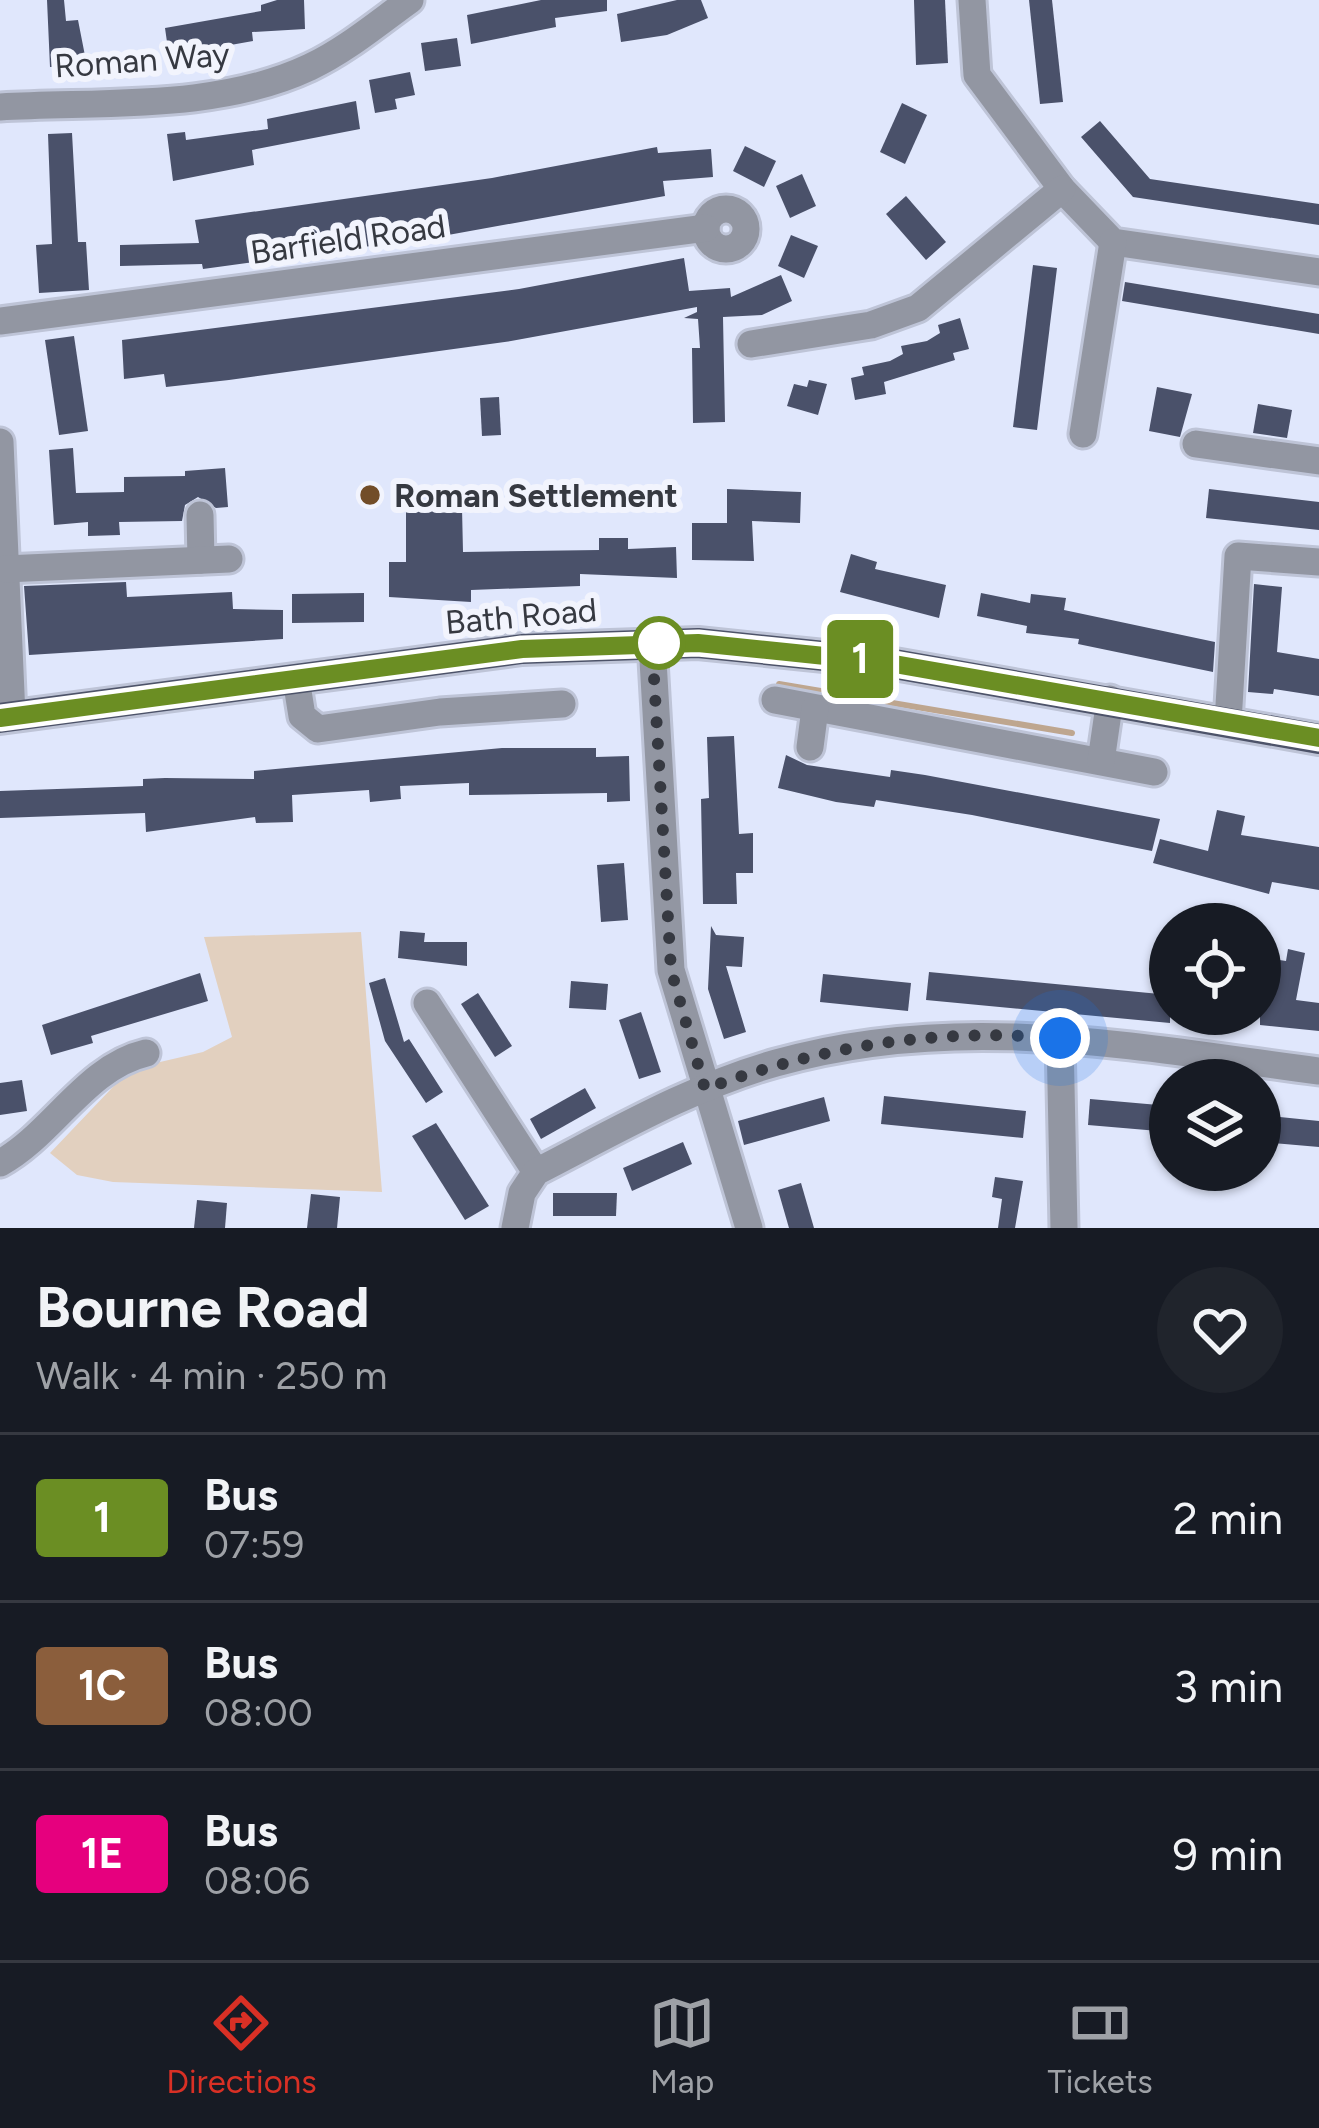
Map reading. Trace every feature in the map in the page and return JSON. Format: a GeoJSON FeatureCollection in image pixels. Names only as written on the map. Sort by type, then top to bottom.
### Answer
{"type":"FeatureCollection","features":[{"type":"Feature","properties":{"kind":"main road","name":"Bath Road"},"geometry":{"type":"LineString","coordinates":[[6,717],[522,649],[652,643],[804,652],[1110,699],[1319,739]]}},
{"type":"Feature","properties":{"kind":"street","name":"Roman Way"},"geometry":{"type":"LineString","coordinates":[[0,106],[223,94],[269,83],[313,66],[410,0]]}},
{"type":"Feature","properties":{"kind":"street"},"geometry":{"type":"LineString","coordinates":[[973,0],[977,75],[1062,189],[1113,242],[1319,272]]}},
{"type":"Feature","properties":{"kind":"street"},"geometry":{"type":"LineString","coordinates":[[751,344],[871,325],[918,308],[974,267],[1062,189]]}},
{"type":"Feature","properties":{"kind":"street","name":"Barfield Road"},"geometry":{"type":"LineString","coordinates":[[0,321],[706,228]]}},
{"type":"Feature","properties":{"kind":"street"},"geometry":{"type":"LineString","coordinates":[[1083,434],[1113,242]]}},
{"type":"Feature","properties":{"kind":"street"},"geometry":{"type":"LineString","coordinates":[[0,442],[6,717]]}},
{"type":"Feature","properties":{"kind":"street"},"geometry":{"type":"LineString","coordinates":[[1196,444],[1319,461]]}},
{"type":"Feature","properties":{"kind":"street"},"geometry":{"type":"LineString","coordinates":[[200,515],[200,560]]}},
{"type":"Feature","properties":{"kind":"street"},"geometry":{"type":"LineString","coordinates":[[1228,722],[1238,556],[1319,562]]}},
{"type":"Feature","properties":{"kind":"street"},"geometry":{"type":"LineString","coordinates":[[5,568],[230,559]]}},
{"type":"Feature","properties":{"kind":"street"},"geometry":{"type":"LineString","coordinates":[[652,643],[671,970],[749,1228]]}},
{"type":"Feature","properties":{"kind":"street"},"geometry":{"type":"LineString","coordinates":[[296,679],[302,716],[318,729],[440,712],[562,704]]}},
{"type":"Feature","properties":{"kind":"street"},"geometry":{"type":"LineString","coordinates":[[1101,761],[1110,699]]}},
{"type":"Feature","properties":{"kind":"street"},"geometry":{"type":"LineString","coordinates":[[776,700],[1154,772]]}},
{"type":"Feature","properties":{"kind":"street"},"geometry":{"type":"LineString","coordinates":[[810,747],[814,709]]}},
{"type":"Feature","properties":{"kind":"street"},"geometry":{"type":"LineString","coordinates":[[428,1003],[536,1172]]}},
{"type":"Feature","properties":{"kind":"street"},"geometry":{"type":"LineString","coordinates":[[515,1228],[522,1193],[536,1172],[705,1089],[774,1064],[911,1037],[995,1032],[1319,1071]]}},
{"type":"Feature","properties":{"kind":"street"},"geometry":{"type":"LineString","coordinates":[[1060,1038],[1064,1228]]}},
{"type":"Feature","properties":{"kind":"street"},"geometry":{"type":"LineString","coordinates":[[0,1163],[22,1150],[117,1066],[146,1053]]}},
{"type":"Feature","properties":{"kind":"street"},"geometry":{"type":"LineString","coordinates":[[50,1082],[70,1104]]}},
{"type":"Feature","properties":{"kind":"shaded area"},"geometry":{"type":"Polygon","coordinates":[[[361,932],[382,1192],[113,1182],[77,1175],[50,1153],[130,1069],[203,1052],[232,1037],[204,937],[361,932]]]}},
{"type":"Feature","properties":{"kind":"building"},"geometry":{"type":"Polygon","coordinates":[[[47,0],[64,0],[66,21],[78,20],[87,66],[50,67],[47,0]]]}},
{"type":"Feature","properties":{"kind":"building"},"geometry":{"type":"Polygon","coordinates":[[[304,0],[305,29],[252,32],[253,41],[169,56],[165,28],[261,11],[261,5],[304,0]]]}},
{"type":"Feature","properties":{"kind":"building"},"geometry":{"type":"Polygon","coordinates":[[[541,0],[607,0],[607,11],[555,18],[556,27],[471,44],[467,15],[541,0]]]}},
{"type":"Feature","properties":{"kind":"building"},"geometry":{"type":"Polygon","coordinates":[[[677,0],[701,0],[708,18],[667,35],[621,42],[617,14],[677,0]]]}},
{"type":"Feature","properties":{"kind":"building"},"geometry":{"type":"Polygon","coordinates":[[[914,0],[945,0],[948,63],[916,65],[914,0]]]}},
{"type":"Feature","properties":{"kind":"building"},"geometry":{"type":"Polygon","coordinates":[[[1029,0],[1052,0],[1063,102],[1040,104],[1029,0]]]}},
{"type":"Feature","properties":{"kind":"building"},"geometry":{"type":"Polygon","coordinates":[[[457,38],[461,66],[425,71],[421,43],[457,38]]]}},
{"type":"Feature","properties":{"kind":"building"},"geometry":{"type":"Polygon","coordinates":[[[410,72],[415,95],[395,99],[397,109],[375,113],[369,80],[410,72]]]}},
{"type":"Feature","properties":{"kind":"building"},"geometry":{"type":"Polygon","coordinates":[[[356,101],[360,129],[252,150],[254,165],[173,181],[167,134],[185,132],[186,140],[268,129],[267,119],[356,101]]]}},
{"type":"Feature","properties":{"kind":"building"},"geometry":{"type":"Polygon","coordinates":[[[902,103],[927,115],[905,164],[880,152],[902,103]]]}},
{"type":"Feature","properties":{"kind":"building"},"geometry":{"type":"Polygon","coordinates":[[[1100,121],[1150,179],[1319,204],[1319,225],[1133,197],[1081,137],[1100,121]]]}},
{"type":"Feature","properties":{"kind":"building"},"geometry":{"type":"Polygon","coordinates":[[[72,133],[78,242],[86,242],[89,290],[39,293],[36,245],[52,244],[48,134],[72,133]]]}},
{"type":"Feature","properties":{"kind":"building"},"geometry":{"type":"Polygon","coordinates":[[[745,146],[776,161],[764,187],[733,171],[745,146]]]}},
{"type":"Feature","properties":{"kind":"building"},"geometry":{"type":"Polygon","coordinates":[[[657,147],[658,153],[711,149],[713,177],[663,181],[665,196],[437,237],[203,269],[202,264],[120,266],[120,245],[199,243],[195,220],[492,178],[657,147]]]}},
{"type":"Feature","properties":{"kind":"building"},"geometry":{"type":"Polygon","coordinates":[[[802,174],[816,206],[790,218],[776,186],[802,174]]]}},
{"type":"Feature","properties":{"kind":"building"},"geometry":{"type":"Polygon","coordinates":[[[906,196],[946,242],[926,260],[886,214],[906,196]]]}},
{"type":"Feature","properties":{"kind":"building"},"geometry":{"type":"Polygon","coordinates":[[[791,235],[818,246],[804,278],[778,266],[791,235]]]}},
{"type":"Feature","properties":{"kind":"building"},"geometry":{"type":"Polygon","coordinates":[[[684,258],[689,291],[730,288],[731,297],[781,275],[792,301],[762,315],[723,317],[725,422],[693,423],[692,348],[700,348],[698,319],[684,318],[697,312],[697,307],[511,341],[229,380],[166,387],[164,374],[124,379],[122,340],[519,289],[684,258]]]}},
{"type":"Feature","properties":{"kind":"building"},"geometry":{"type":"Polygon","coordinates":[[[1033,265],[1057,268],[1037,430],[1013,427],[1033,265]]]}},
{"type":"Feature","properties":{"kind":"building"},"geometry":{"type":"Polygon","coordinates":[[[1125,282],[1319,314],[1319,334],[1122,301],[1125,282]]]}},
{"type":"Feature","properties":{"kind":"building"},"geometry":{"type":"Polygon","coordinates":[[[960,318],[969,349],[953,353],[955,360],[884,382],[886,394],[855,400],[851,378],[864,375],[862,367],[890,361],[903,354],[901,346],[927,341],[940,333],[938,325],[960,318]]]}},
{"type":"Feature","properties":{"kind":"building"},"geometry":{"type":"Polygon","coordinates":[[[74,336],[88,431],[59,435],[45,340],[74,336]]]}},
{"type":"Feature","properties":{"kind":"building"},"geometry":{"type":"Polygon","coordinates":[[[809,380],[827,384],[818,415],[787,406],[794,384],[807,387],[809,380]]]}},
{"type":"Feature","properties":{"kind":"building"},"geometry":{"type":"Polygon","coordinates":[[[1157,387],[1192,394],[1180,437],[1149,431],[1157,387]]]}},
{"type":"Feature","properties":{"kind":"building"},"geometry":{"type":"Polygon","coordinates":[[[499,397],[501,435],[482,436],[480,398],[499,397]]]}},
{"type":"Feature","properties":{"kind":"building"},"geometry":{"type":"Polygon","coordinates":[[[1258,404],[1292,410],[1287,438],[1253,433],[1258,404]]]}},
{"type":"Feature","properties":{"kind":"building"},"geometry":{"type":"Polygon","coordinates":[[[73,448],[76,493],[124,492],[124,477],[185,476],[185,471],[225,468],[228,507],[216,508],[198,497],[185,505],[182,521],[119,522],[120,535],[88,536],[88,522],[54,525],[49,450],[73,448]]]}},
{"type":"Feature","properties":{"kind":"building"},"geometry":{"type":"Polygon","coordinates":[[[727,489],[801,492],[800,523],[752,521],[754,561],[692,560],[692,523],[727,523],[727,489]]]}},
{"type":"Feature","properties":{"kind":"building"},"geometry":{"type":"Polygon","coordinates":[[[1209,489],[1319,502],[1319,530],[1206,518],[1209,489]]]}},
{"type":"Feature","properties":{"kind":"building"},"geometry":{"type":"Polygon","coordinates":[[[462,508],[463,552],[599,550],[599,538],[628,538],[628,549],[676,547],[677,578],[580,574],[580,586],[471,590],[471,602],[389,597],[389,562],[406,562],[406,509],[462,508]]]}},
{"type":"Feature","properties":{"kind":"building"},"geometry":{"type":"Polygon","coordinates":[[[851,554],[877,562],[875,569],[946,585],[939,618],[840,592],[851,554]]]}},
{"type":"Feature","properties":{"kind":"building"},"geometry":{"type":"Polygon","coordinates":[[[126,582],[127,597],[232,592],[233,609],[283,610],[283,639],[29,655],[24,586],[126,582]]]}},
{"type":"Feature","properties":{"kind":"building"},"geometry":{"type":"Polygon","coordinates":[[[1254,584],[1282,587],[1277,652],[1319,659],[1319,696],[1274,689],[1273,694],[1248,692],[1254,584]]]}},
{"type":"Feature","properties":{"kind":"building"},"geometry":{"type":"Polygon","coordinates":[[[364,593],[364,622],[292,623],[292,594],[364,593]]]}},
{"type":"Feature","properties":{"kind":"building"},"geometry":{"type":"Polygon","coordinates":[[[981,593],[1030,603],[1031,594],[1066,598],[1064,610],[1215,642],[1213,672],[1078,644],[1079,639],[1026,633],[1027,626],[977,616],[981,593]]]}},
{"type":"Feature","properties":{"kind":"building"},"geometry":{"type":"Polygon","coordinates":[[[734,736],[739,834],[753,833],[753,873],[736,873],[737,904],[703,904],[701,799],[709,798],[707,737],[734,736]]]}},
{"type":"Feature","properties":{"kind":"building"},"geometry":{"type":"Polygon","coordinates":[[[502,748],[596,748],[596,757],[629,756],[630,801],[607,802],[607,793],[469,795],[469,783],[400,786],[401,799],[370,802],[369,790],[292,795],[293,822],[256,823],[255,817],[146,832],[145,813],[0,818],[0,791],[143,786],[143,779],[254,779],[254,771],[502,748]]]}},
{"type":"Feature","properties":{"kind":"building"},"geometry":{"type":"Polygon","coordinates":[[[786,755],[807,765],[890,777],[891,770],[925,775],[1160,819],[1152,851],[876,800],[874,807],[836,802],[778,788],[786,755]]]}},
{"type":"Feature","properties":{"kind":"building"},"geometry":{"type":"Polygon","coordinates":[[[1217,810],[1245,816],[1241,835],[1319,847],[1319,890],[1272,882],[1269,894],[1153,863],[1160,839],[1208,851],[1217,810]]]}},
{"type":"Feature","properties":{"kind":"building"},"geometry":{"type":"Polygon","coordinates":[[[624,863],[628,920],[601,922],[597,865],[624,863]]]}},
{"type":"Feature","properties":{"kind":"building"},"geometry":{"type":"Polygon","coordinates":[[[711,926],[716,935],[744,937],[742,967],[726,966],[746,1032],[724,1039],[708,989],[711,926]]]}},
{"type":"Feature","properties":{"kind":"building"},"geometry":{"type":"Polygon","coordinates":[[[400,931],[425,933],[424,942],[467,942],[467,966],[398,958],[400,931]]]}},
{"type":"Feature","properties":{"kind":"building"},"geometry":{"type":"Polygon","coordinates":[[[1288,949],[1305,953],[1296,1000],[1319,1003],[1319,1031],[1281,1027],[1281,960],[1286,961],[1288,949]]]}},
{"type":"Feature","properties":{"kind":"building"},"geometry":{"type":"Polygon","coordinates":[[[929,972],[1149,993],[1149,1021],[926,1000],[929,972]]]}},
{"type":"Feature","properties":{"kind":"building"},"geometry":{"type":"Polygon","coordinates":[[[200,973],[208,1001],[91,1036],[93,1043],[51,1055],[42,1025],[200,973]]]}},
{"type":"Feature","properties":{"kind":"building"},"geometry":{"type":"Polygon","coordinates":[[[823,974],[911,983],[908,1011],[820,1002],[823,974]]]}},
{"type":"Feature","properties":{"kind":"building"},"geometry":{"type":"Polygon","coordinates":[[[385,978],[404,1042],[409,1039],[443,1092],[426,1103],[385,1041],[369,983],[385,978]]]}},
{"type":"Feature","properties":{"kind":"building"},"geometry":{"type":"Polygon","coordinates":[[[571,981],[608,984],[606,1010],[569,1008],[571,981]]]}},
{"type":"Feature","properties":{"kind":"building"},"geometry":{"type":"Polygon","coordinates":[[[478,993],[512,1046],[495,1057],[461,1004],[478,993]]]}},
{"type":"Feature","properties":{"kind":"building"},"geometry":{"type":"Polygon","coordinates":[[[641,1012],[661,1072],[639,1079],[619,1020],[641,1012]]]}},
{"type":"Feature","properties":{"kind":"building"},"geometry":{"type":"Polygon","coordinates":[[[22,1080],[27,1111],[0,1115],[0,1083],[22,1080]]]}},
{"type":"Feature","properties":{"kind":"building"},"geometry":{"type":"Polygon","coordinates":[[[585,1088],[596,1108],[541,1139],[530,1119],[585,1088]]]}},
{"type":"Feature","properties":{"kind":"building"},"geometry":{"type":"Polygon","coordinates":[[[884,1096],[1026,1111],[1023,1138],[881,1124],[884,1096]]]}},
{"type":"Feature","properties":{"kind":"building"},"geometry":{"type":"Polygon","coordinates":[[[824,1097],[830,1121],[744,1145],[738,1121],[824,1097]]]}},
{"type":"Feature","properties":{"kind":"building"},"geometry":{"type":"Polygon","coordinates":[[[1090,1099],[1149,1104],[1149,1130],[1088,1125],[1090,1099]]]}},
{"type":"Feature","properties":{"kind":"building"},"geometry":{"type":"Polygon","coordinates":[[[1281,1117],[1319,1121],[1319,1147],[1281,1144],[1281,1117]]]}},
{"type":"Feature","properties":{"kind":"building"},"geometry":{"type":"Polygon","coordinates":[[[436,1123],[489,1206],[465,1220],[412,1136],[436,1123]]]}},
{"type":"Feature","properties":{"kind":"building"},"geometry":{"type":"Polygon","coordinates":[[[683,1142],[692,1164],[632,1191],[623,1168],[683,1142]]]}},
{"type":"Feature","properties":{"kind":"building"},"geometry":{"type":"Polygon","coordinates":[[[995,1177],[1023,1181],[1015,1228],[998,1228],[1002,1199],[992,1197],[995,1177]]]}},
{"type":"Feature","properties":{"kind":"building"},"geometry":{"type":"Polygon","coordinates":[[[801,1183],[814,1228],[789,1228],[778,1190],[801,1183]]]}},
{"type":"Feature","properties":{"kind":"building"},"geometry":{"type":"Polygon","coordinates":[[[553,1193],[617,1193],[616,1216],[553,1216],[553,1193]]]}},
{"type":"Feature","properties":{"kind":"building"},"geometry":{"type":"Polygon","coordinates":[[[311,1194],[340,1197],[337,1228],[307,1228],[311,1194]]]}},
{"type":"Feature","properties":{"kind":"building"},"geometry":{"type":"Polygon","coordinates":[[[197,1200],[227,1203],[225,1228],[194,1228],[197,1200]]]}},
{"type":"Feature","properties":{"kind":"waterway"},"geometry":{"type":"LineString","coordinates":[[779,684],[1072,733]]}},
{"type":"Feature","properties":{"kind":"bus line","name":"1"},"geometry":{"type":"LineString","coordinates":[[0,718],[522,649],[698,643],[883,662],[1319,738]]}},
{"type":"Feature","properties":{"kind":"place","name":"Roman Settlement"},"geometry":{"type":"Point","coordinates":[370,495]}},
{"type":"Feature","properties":{"kind":"route"},"geometry":{"type":"LineString","coordinates":[[659,643],[652,643],[671,970],[705,1089],[833,1049],[911,1037],[995,1032],[1060,1038]]}}]}
